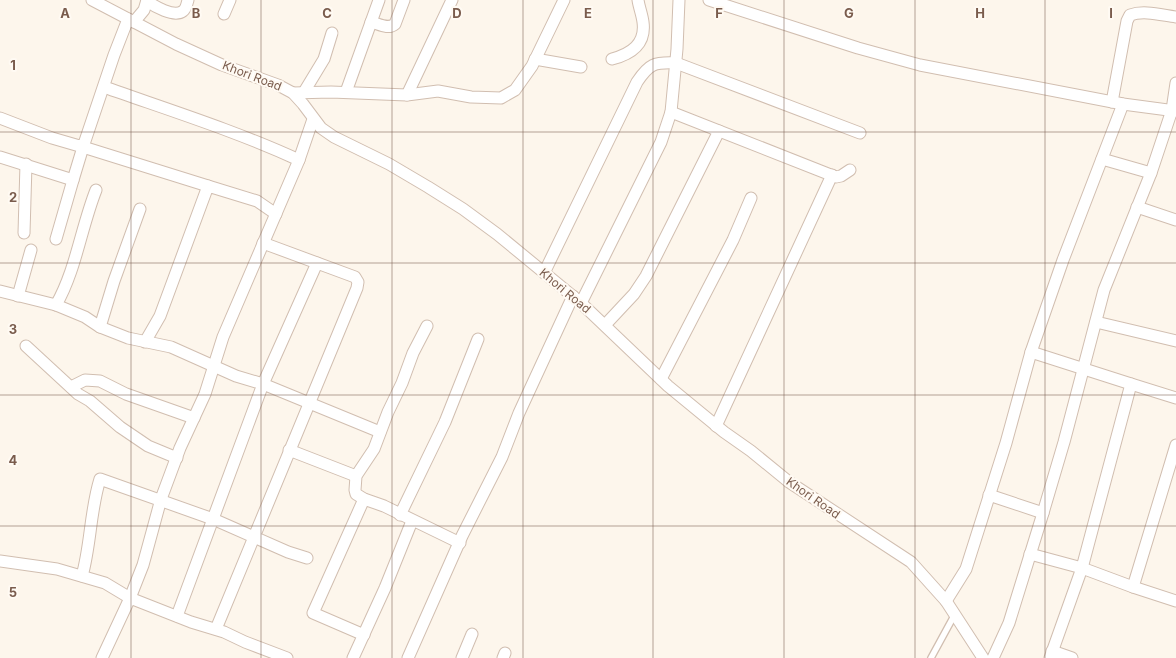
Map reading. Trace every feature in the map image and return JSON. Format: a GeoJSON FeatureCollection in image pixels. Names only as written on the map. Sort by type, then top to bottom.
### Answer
{"type":"FeatureCollection","features":[{"type":"Feature","properties":{"kind":"street","name":"Khori Road"},"geometry":{"type":"LineString","coordinates":[[92,0],[176,44],[215,62],[278,85],[293,93],[303,104],[313,119],[334,137],[389,164],[463,209],[497,234],[577,300],[661,379],[716,426],[751,451],[795,486],[911,562],[946,601],[983,658]]}},
{"type":"Feature","properties":{"kind":"street"},"geometry":{"type":"LineString","coordinates":[[56,239],[83,147],[114,55],[131,20],[144,10],[147,1],[172,13],[179,13],[183,11],[188,0]]}},
{"type":"Feature","properties":{"kind":"street"},"geometry":{"type":"LineString","coordinates":[[224,14],[230,0]]}},
{"type":"Feature","properties":{"kind":"street"},"geometry":{"type":"LineString","coordinates":[[346,92],[379,0]]}},
{"type":"Feature","properties":{"kind":"street"},"geometry":{"type":"LineString","coordinates":[[372,22],[387,27],[392,27],[404,0]]}},
{"type":"Feature","properties":{"kind":"street"},"geometry":{"type":"LineString","coordinates":[[407,95],[452,0]]}},
{"type":"Feature","properties":{"kind":"street"},"geometry":{"type":"LineString","coordinates":[[293,93],[346,92],[407,95],[438,91],[471,97],[501,98],[515,90],[535,59],[564,0]]}},
{"type":"Feature","properties":{"kind":"street"},"geometry":{"type":"LineString","coordinates":[[612,60],[630,54],[637,47],[644,24],[638,0]]}},
{"type":"Feature","properties":{"kind":"street"},"geometry":{"type":"LineString","coordinates":[[408,658],[460,543],[502,458],[519,412],[661,142],[671,112],[676,63],[679,0]]}},
{"type":"Feature","properties":{"kind":"street"},"geometry":{"type":"LineString","coordinates":[[709,0],[858,48],[920,65],[1123,104],[1174,110]]}},
{"type":"Feature","properties":{"kind":"street"},"geometry":{"type":"LineString","coordinates":[[1112,102],[1127,21],[1130,15],[1136,13],[1149,13],[1176,17]]}},
{"type":"Feature","properties":{"kind":"street"},"geometry":{"type":"LineString","coordinates":[[304,92],[324,59],[332,33]]}},
{"type":"Feature","properties":{"kind":"street"},"geometry":{"type":"LineString","coordinates":[[535,59],[581,67]]}},
{"type":"Feature","properties":{"kind":"street"},"geometry":{"type":"LineString","coordinates":[[544,273],[637,82],[648,67],[664,62],[676,63],[860,133]]}},
{"type":"Feature","properties":{"kind":"street"},"geometry":{"type":"LineString","coordinates":[[993,658],[1008,623],[1043,513],[1084,369],[1104,290],[1138,207],[1174,110],[1176,83]]}},
{"type":"Feature","properties":{"kind":"street"},"geometry":{"type":"LineString","coordinates":[[104,87],[168,108],[300,160]]}},
{"type":"Feature","properties":{"kind":"street"},"geometry":{"type":"LineString","coordinates":[[946,601],[966,569],[1006,443],[1031,352],[1063,260],[1123,104]]}},
{"type":"Feature","properties":{"kind":"street"},"geometry":{"type":"LineString","coordinates":[[671,112],[832,175],[842,176],[850,170]]}},
{"type":"Feature","properties":{"kind":"street"},"geometry":{"type":"LineString","coordinates":[[0,118],[52,138],[257,201],[276,214]]}},
{"type":"Feature","properties":{"kind":"street"},"geometry":{"type":"LineString","coordinates":[[102,658],[130,598],[143,565],[161,502],[176,458],[205,394],[222,337],[300,160],[313,119]]}},
{"type":"Feature","properties":{"kind":"street"},"geometry":{"type":"LineString","coordinates":[[605,325],[634,294],[646,276],[719,130]]}},
{"type":"Feature","properties":{"kind":"street"},"geometry":{"type":"LineString","coordinates":[[0,157],[73,180]]}},
{"type":"Feature","properties":{"kind":"street"},"geometry":{"type":"LineString","coordinates":[[1102,159],[1151,173]]}},
{"type":"Feature","properties":{"kind":"street"},"geometry":{"type":"LineString","coordinates":[[24,233],[26,164]]}},
{"type":"Feature","properties":{"kind":"street"},"geometry":{"type":"LineString","coordinates":[[716,426],[832,175]]}},
{"type":"Feature","properties":{"kind":"street"},"geometry":{"type":"LineString","coordinates":[[145,342],[160,316],[208,186]]}},
{"type":"Feature","properties":{"kind":"street"},"geometry":{"type":"LineString","coordinates":[[56,305],[64,291],[83,226],[96,190]]}},
{"type":"Feature","properties":{"kind":"street"},"geometry":{"type":"LineString","coordinates":[[661,379],[734,240],[751,198]]}},
{"type":"Feature","properties":{"kind":"street"},"geometry":{"type":"LineString","coordinates":[[1138,207],[1176,220]]}},
{"type":"Feature","properties":{"kind":"street"},"geometry":{"type":"LineString","coordinates":[[100,327],[121,259],[140,209]]}},
{"type":"Feature","properties":{"kind":"street"},"geometry":{"type":"LineString","coordinates":[[216,629],[289,450],[358,288],[358,282],[355,277],[263,243]]}},
{"type":"Feature","properties":{"kind":"street"},"geometry":{"type":"LineString","coordinates":[[18,296],[31,250]]}},
{"type":"Feature","properties":{"kind":"street"},"geometry":{"type":"LineString","coordinates":[[177,616],[262,384],[317,263]]}},
{"type":"Feature","properties":{"kind":"street"},"geometry":{"type":"LineString","coordinates":[[0,291],[56,305],[85,317],[100,327],[128,338],[171,347],[213,366],[262,384],[310,403],[342,418],[380,432]]}},
{"type":"Feature","properties":{"kind":"street"},"geometry":{"type":"LineString","coordinates":[[1096,322],[1176,341]]}},
{"type":"Feature","properties":{"kind":"street"},"geometry":{"type":"LineString","coordinates":[[427,326],[413,353],[402,384],[388,412],[374,449],[356,476],[355,490],[356,494],[364,499],[460,543]]}},
{"type":"Feature","properties":{"kind":"street"},"geometry":{"type":"LineString","coordinates":[[400,515],[445,422],[478,339]]}},
{"type":"Feature","properties":{"kind":"street"},"geometry":{"type":"LineString","coordinates":[[26,346],[71,387],[148,446],[176,458]]}},
{"type":"Feature","properties":{"kind":"street"},"geometry":{"type":"LineString","coordinates":[[1031,352],[1176,398]]}},
{"type":"Feature","properties":{"kind":"street"},"geometry":{"type":"LineString","coordinates":[[71,387],[85,380],[100,381],[126,394],[194,418]]}},
{"type":"Feature","properties":{"kind":"street"},"geometry":{"type":"LineString","coordinates":[[1072,658],[1051,654],[1082,568],[1132,384]]}},
{"type":"Feature","properties":{"kind":"street"},"geometry":{"type":"LineString","coordinates":[[1132,587],[1176,445]]}},
{"type":"Feature","properties":{"kind":"street"},"geometry":{"type":"LineString","coordinates":[[289,450],[356,476]]}},
{"type":"Feature","properties":{"kind":"street"},"geometry":{"type":"LineString","coordinates":[[82,576],[87,557],[91,516],[100,479],[161,502],[213,519],[288,552],[307,558]]}},
{"type":"Feature","properties":{"kind":"street"},"geometry":{"type":"LineString","coordinates":[[989,495],[1043,513]]}},
{"type":"Feature","properties":{"kind":"street"},"geometry":{"type":"LineString","coordinates":[[364,499],[313,613],[364,635]]}},
{"type":"Feature","properties":{"kind":"street"},"geometry":{"type":"LineString","coordinates":[[353,658],[385,588],[412,521]]}},
{"type":"Feature","properties":{"kind":"street"},"geometry":{"type":"LineString","coordinates":[[1030,554],[1082,568],[1132,587],[1176,601]]}},
{"type":"Feature","properties":{"kind":"street"},"geometry":{"type":"LineString","coordinates":[[0,561],[57,569],[105,582],[130,598],[216,629],[287,658]]}},
{"type":"Feature","properties":{"kind":"street"},"geometry":{"type":"LineString","coordinates":[[462,658],[472,634]]}},
{"type":"Feature","properties":{"kind":"lane"},"geometry":{"type":"LineString","coordinates":[[931,658],[955,614]]}}]}
